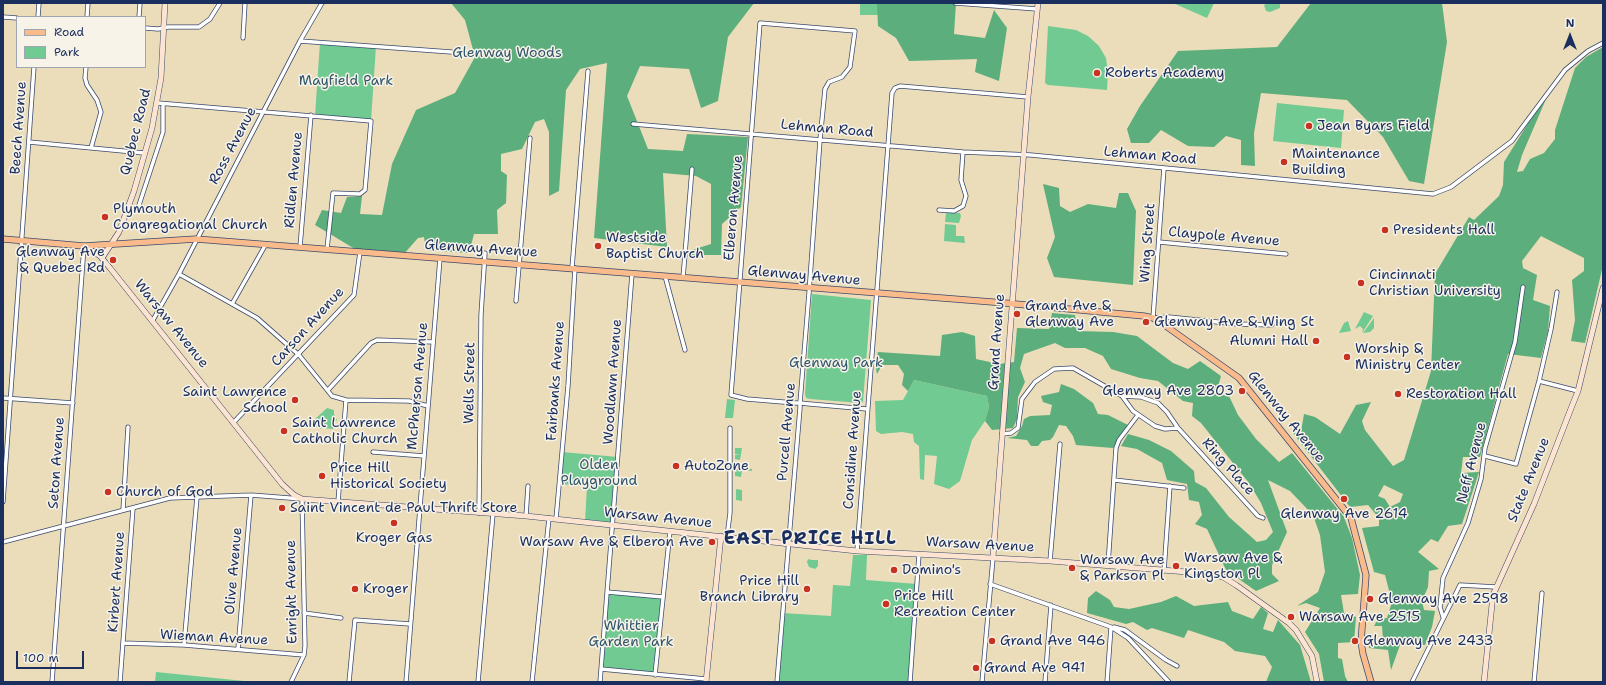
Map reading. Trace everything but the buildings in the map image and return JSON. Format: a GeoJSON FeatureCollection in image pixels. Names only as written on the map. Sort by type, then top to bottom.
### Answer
{"type":"FeatureCollection","features":[{"type":"Feature","properties":{"kind":"main road","name":"Quebec Road"},"geometry":{"type":"LineString","coordinates":[[102,258],[113,243],[134,191],[144,153],[160,104],[165,3]]}},
{"type":"Feature","properties":{"kind":"main road","name":"Grand Avenue"},"geometry":{"type":"LineString","coordinates":[[993,557],[1028,97],[1038,3]]}},
{"type":"Feature","properties":{"kind":"main road","name":"Glenway Avenue"},"geometry":{"type":"LineString","coordinates":[[3,239],[84,246],[196,239],[1012,304],[1153,318],[1239,378],[1351,518],[1366,575],[1362,648],[1371,682]]}},
{"type":"Feature","properties":{"kind":"main road","name":"Warsaw Avenue"},"geometry":{"type":"LineString","coordinates":[[84,246],[102,258],[153,320],[282,484],[294,495],[302,499],[549,518],[857,551],[993,557],[1212,574],[1223,577],[1289,623],[1296,630],[1312,656],[1317,682]]}},
{"type":"Feature","properties":{"kind":"main road","name":"State Avenue"},"geometry":{"type":"LineString","coordinates":[[1484,682],[1491,604],[1496,587],[1534,504],[1578,391],[1603,288]]}},
{"type":"Feature","properties":{"kind":"main road"},"geometry":{"type":"LineString","coordinates":[[706,681],[724,537]]}},
{"type":"Feature","properties":{"kind":"street"},"geometry":{"type":"LineString","coordinates":[[38,16],[39,3]]}},
{"type":"Feature","properties":{"kind":"street"},"geometry":{"type":"LineString","coordinates":[[87,16],[88,3]]}},
{"type":"Feature","properties":{"kind":"street"},"geometry":{"type":"LineString","coordinates":[[138,16],[140,3]]}},
{"type":"Feature","properties":{"kind":"street"},"geometry":{"type":"LineString","coordinates":[[146,28],[199,27],[210,19],[220,3]]}},
{"type":"Feature","properties":{"kind":"street"},"geometry":{"type":"LineString","coordinates":[[243,38],[245,3]]}},
{"type":"Feature","properties":{"kind":"street","name":"Ross Avenue"},"geometry":{"type":"LineString","coordinates":[[153,320],[300,41],[322,3]]}},
{"type":"Feature","properties":{"kind":"street"},"geometry":{"type":"LineString","coordinates":[[955,3],[1037,9]]}},
{"type":"Feature","properties":{"kind":"street"},"geometry":{"type":"LineString","coordinates":[[3,17],[16,18]]}},
{"type":"Feature","properties":{"kind":"street","name":"Purcell Avenue"},"geometry":{"type":"LineString","coordinates":[[760,23],[855,30],[850,67],[842,77],[831,80],[825,86],[777,682]]}},
{"type":"Feature","properties":{"kind":"street","name":"Elberon Avenue"},"geometry":{"type":"LineString","coordinates":[[760,23],[731,395],[747,399],[800,403]]}},
{"type":"Feature","properties":{"kind":"street"},"geometry":{"type":"LineString","coordinates":[[300,41],[465,53]]}},
{"type":"Feature","properties":{"kind":"street","name":"Lehman Road"},"geometry":{"type":"LineString","coordinates":[[634,124],[963,152],[1024,155],[1433,194],[1442,192],[1512,141],[1532,111],[1565,70],[1588,51],[1603,43]]}},
{"type":"Feature","properties":{"kind":"street","name":"Beech Avenue"},"geometry":{"type":"LineString","coordinates":[[3,502],[34,68]]}},
{"type":"Feature","properties":{"kind":"street"},"geometry":{"type":"LineString","coordinates":[[86,68],[85,78],[87,85],[98,100],[101,112],[91,148]]}},
{"type":"Feature","properties":{"kind":"street","name":"Fairbanks Avenue"},"geometry":{"type":"LineString","coordinates":[[556,519],[568,386],[574,268],[588,71]]}},
{"type":"Feature","properties":{"kind":"street","name":"Considine Avenue"},"geometry":{"type":"LineString","coordinates":[[857,551],[892,93],[895,88],[900,86],[1028,97]]}},
{"type":"Feature","properties":{"kind":"street"},"geometry":{"type":"LineString","coordinates":[[160,104],[263,111],[371,121],[367,186],[364,192],[360,194],[334,193],[327,249]]}},
{"type":"Feature","properties":{"kind":"street","name":"Quebec Road"},"geometry":{"type":"LineString","coordinates":[[139,205],[163,132],[160,104]]}},
{"type":"Feature","properties":{"kind":"street","name":"Ridlen Avenue"},"geometry":{"type":"LineString","coordinates":[[300,247],[311,116]]}},
{"type":"Feature","properties":{"kind":"street"},"geometry":{"type":"LineString","coordinates":[[516,301],[530,138]]}},
{"type":"Feature","properties":{"kind":"street"},"geometry":{"type":"LineString","coordinates":[[29,142],[144,153]]}},
{"type":"Feature","properties":{"kind":"street"},"geometry":{"type":"LineString","coordinates":[[939,210],[954,211],[963,206],[966,196],[961,180],[963,152]]}},
{"type":"Feature","properties":{"kind":"street","name":"Wing Street"},"geometry":{"type":"LineString","coordinates":[[1153,318],[1164,168]]}},
{"type":"Feature","properties":{"kind":"street"},"geometry":{"type":"LineString","coordinates":[[684,278],[692,169]]}},
{"type":"Feature","properties":{"kind":"street","name":"Claypole Avenue"},"geometry":{"type":"LineString","coordinates":[[1159,242],[1286,254]]}},
{"type":"Feature","properties":{"kind":"street"},"geometry":{"type":"LineString","coordinates":[[232,304],[266,244]]}},
{"type":"Feature","properties":{"kind":"street","name":"Seton Avenue"},"geometry":{"type":"LineString","coordinates":[[52,682],[84,246]]}},
{"type":"Feature","properties":{"kind":"street","name":"Carson Avenue"},"geometry":{"type":"LineString","coordinates":[[233,423],[299,355],[354,295],[360,252]]}},
{"type":"Feature","properties":{"kind":"street","name":"Wells Street"},"geometry":{"type":"LineString","coordinates":[[479,513],[482,315],[485,253]]}},
{"type":"Feature","properties":{"kind":"street","name":"McPherson Avenue"},"geometry":{"type":"LineString","coordinates":[[406,682],[440,258]]}},
{"type":"Feature","properties":{"kind":"street"},"geometry":{"type":"LineString","coordinates":[[178,274],[257,318],[299,355],[332,396],[346,400],[409,401],[428,406]]}},
{"type":"Feature","properties":{"kind":"street","name":"Woodlawn Avenue"},"geometry":{"type":"LineString","coordinates":[[600,682],[632,274]]}},
{"type":"Feature","properties":{"kind":"street"},"geometry":{"type":"LineString","coordinates":[[665,276],[685,350]]}},
{"type":"Feature","properties":{"kind":"street","name":"Neff Avenue"},"geometry":{"type":"LineString","coordinates":[[1443,617],[1440,607],[1443,578],[1468,523],[1481,480],[1485,448],[1515,342],[1523,287]]}},
{"type":"Feature","properties":{"kind":"street"},"geometry":{"type":"LineString","coordinates":[[1485,456],[1516,464],[1539,381],[1551,329],[1557,292]]}},
{"type":"Feature","properties":{"kind":"street"},"geometry":{"type":"LineString","coordinates":[[1153,318],[1169,317],[1237,324],[1272,325]]}},
{"type":"Feature","properties":{"kind":"street"},"geometry":{"type":"LineString","coordinates":[[328,390],[374,342],[380,340],[433,342]]}},
{"type":"Feature","properties":{"kind":"street","name":"Ring Place"},"geometry":{"type":"LineString","coordinates":[[1002,434],[1011,433],[1018,428],[1020,405],[1025,393],[1040,378],[1054,369],[1066,367],[1078,370],[1122,396],[1138,415],[1159,427],[1178,428]]}},
{"type":"Feature","properties":{"kind":"street"},"geometry":{"type":"LineString","coordinates":[[1539,381],[1578,391]]}},
{"type":"Feature","properties":{"kind":"street","name":"Ring Place"},"geometry":{"type":"LineString","coordinates":[[1122,396],[1142,397],[1158,403],[1167,412],[1178,428],[1258,516],[1263,518]]}},
{"type":"Feature","properties":{"kind":"street"},"geometry":{"type":"LineString","coordinates":[[3,398],[73,403]]}},
{"type":"Feature","properties":{"kind":"street"},"geometry":{"type":"LineString","coordinates":[[338,502],[346,400]]}},
{"type":"Feature","properties":{"kind":"street"},"geometry":{"type":"LineString","coordinates":[[800,403],[867,409]]}},
{"type":"Feature","properties":{"kind":"street"},"geometry":{"type":"LineString","coordinates":[[1108,565],[1117,443],[1138,415]]}},
{"type":"Feature","properties":{"kind":"street"},"geometry":{"type":"LineString","coordinates":[[123,510],[128,427]]}},
{"type":"Feature","properties":{"kind":"street"},"geometry":{"type":"LineString","coordinates":[[724,537],[730,513],[730,428]]}},
{"type":"Feature","properties":{"kind":"street"},"geometry":{"type":"LineString","coordinates":[[1050,561],[1060,444]]}},
{"type":"Feature","properties":{"kind":"street"},"geometry":{"type":"LineString","coordinates":[[373,452],[424,456]]}},
{"type":"Feature","properties":{"kind":"street"},"geometry":{"type":"LineString","coordinates":[[1114,480],[1184,488]]}},
{"type":"Feature","properties":{"kind":"street"},"geometry":{"type":"LineString","coordinates":[[526,516],[528,486]]}},
{"type":"Feature","properties":{"kind":"street"},"geometry":{"type":"LineString","coordinates":[[1164,570],[1170,486]]}},
{"type":"Feature","properties":{"kind":"street"},"geometry":{"type":"LineString","coordinates":[[3,542],[170,498],[251,495],[302,499]]}},
{"type":"Feature","properties":{"kind":"street","name":"Olive Avenue"},"geometry":{"type":"LineString","coordinates":[[238,649],[251,495]]}},
{"type":"Feature","properties":{"kind":"street"},"geometry":{"type":"LineString","coordinates":[[184,645],[197,497]]}},
{"type":"Feature","properties":{"kind":"street","name":"Enright Avenue"},"geometry":{"type":"LineString","coordinates":[[291,682],[304,655],[302,499]]}},
{"type":"Feature","properties":{"kind":"street","name":"Kirbert Avenue"},"geometry":{"type":"LineString","coordinates":[[120,682],[133,508]]}},
{"type":"Feature","properties":{"kind":"street"},"geometry":{"type":"LineString","coordinates":[[478,682],[493,514]]}},
{"type":"Feature","properties":{"kind":"street"},"geometry":{"type":"LineString","coordinates":[[532,682],[549,518]]}},
{"type":"Feature","properties":{"kind":"street"},"geometry":{"type":"LineString","coordinates":[[655,675],[670,531]]}},
{"type":"Feature","properties":{"kind":"street"},"geometry":{"type":"LineString","coordinates":[[910,682],[920,554]]}},
{"type":"Feature","properties":{"kind":"street","name":"Grand Avenue"},"geometry":{"type":"LineString","coordinates":[[982,682],[993,557]]}},
{"type":"Feature","properties":{"kind":"street"},"geometry":{"type":"LineString","coordinates":[[990,584],[1111,627],[1125,630],[1166,660],[1177,666]]}},
{"type":"Feature","properties":{"kind":"street"},"geometry":{"type":"LineString","coordinates":[[1412,682],[1460,585],[1496,587]]}},
{"type":"Feature","properties":{"kind":"street"},"geometry":{"type":"LineString","coordinates":[[607,592],[663,597]]}},
{"type":"Feature","properties":{"kind":"street"},"geometry":{"type":"LineString","coordinates":[[1534,682],[1542,593]]}},
{"type":"Feature","properties":{"kind":"street"},"geometry":{"type":"LineString","coordinates":[[1045,682],[1051,605]]}},
{"type":"Feature","properties":{"kind":"street"},"geometry":{"type":"LineString","coordinates":[[304,613],[341,618]]}},
{"type":"Feature","properties":{"kind":"street"},"geometry":{"type":"LineString","coordinates":[[349,682],[355,620],[410,624]]}},
{"type":"Feature","properties":{"kind":"street"},"geometry":{"type":"LineString","coordinates":[[1107,682],[1111,627]]}},
{"type":"Feature","properties":{"kind":"street"},"geometry":{"type":"LineString","coordinates":[[1111,627],[1128,638],[1169,682]]}},
{"type":"Feature","properties":{"kind":"street","name":"Wieman Avenue"},"geometry":{"type":"LineString","coordinates":[[123,644],[184,645],[304,655]]}},
{"type":"Feature","properties":{"kind":"street"},"geometry":{"type":"LineString","coordinates":[[601,669],[706,681]]}},
{"type":"Feature","properties":{"kind":"green space","name":"Glenway Woods"},"geometry":{"type":"Polygon","coordinates":[[[451,3],[754,3],[728,37],[718,101],[701,108],[689,69],[640,66],[627,96],[648,149],[683,151],[687,134],[748,137],[741,207],[722,224],[721,255],[690,255],[692,250],[711,244],[711,184],[696,176],[663,173],[667,247],[594,238],[607,63],[580,69],[566,90],[559,191],[549,196],[549,132],[544,119],[535,122],[522,149],[501,154],[501,171],[507,175],[506,203],[497,210],[498,234],[474,234],[469,253],[426,250],[424,237],[418,238],[403,255],[360,252],[315,225],[322,210],[341,213],[347,197],[362,196],[360,214],[382,215],[392,164],[416,110],[455,93],[475,57],[465,20],[451,3]]]}},
{"type":"Feature","properties":{"kind":"green space"},"geometry":{"type":"Polygon","coordinates":[[[860,3],[879,3],[879,15],[860,15],[860,3]]]}},
{"type":"Feature","properties":{"kind":"green space"},"geometry":{"type":"Polygon","coordinates":[[[877,3],[956,3],[954,34],[985,38],[994,10],[1007,28],[999,81],[975,72],[977,59],[909,61],[896,38],[878,26],[877,3]]]}},
{"type":"Feature","properties":{"kind":"green space"},"geometry":{"type":"Polygon","coordinates":[[[1173,3],[1214,3],[1207,18],[1173,3]]]}},
{"type":"Feature","properties":{"kind":"green space"},"geometry":{"type":"Polygon","coordinates":[[[1268,3],[1280,3],[1280,8],[1270,12],[1266,11],[1264,5],[1268,3]]]}},
{"type":"Feature","properties":{"kind":"green space"},"geometry":{"type":"Polygon","coordinates":[[[1311,3],[1442,3],[1447,42],[1424,184],[1409,181],[1383,137],[1347,100],[1261,93],[1254,133],[1255,166],[1241,165],[1241,140],[1226,136],[1214,147],[1188,146],[1161,130],[1149,143],[1131,143],[1127,129],[1140,106],[1178,51],[1277,47],[1311,3]]]}},
{"type":"Feature","properties":{"kind":"green space"},"geometry":{"type":"Polygon","coordinates":[[[1048,26],[1076,30],[1088,36],[1099,46],[1106,58],[1108,73],[1107,90],[1048,85],[1045,83],[1048,26]]]}},
{"type":"Feature","properties":{"kind":"green space","name":"Mayfield Park"},"geometry":{"type":"Polygon","coordinates":[[[320,42],[376,46],[371,121],[315,116],[320,42]]]}},
{"type":"Feature","properties":{"kind":"green space"},"geometry":{"type":"Polygon","coordinates":[[[1603,47],[1603,265],[1585,343],[1571,341],[1575,320],[1572,280],[1584,271],[1584,258],[1541,236],[1522,261],[1523,268],[1537,275],[1533,300],[1550,306],[1548,331],[1541,358],[1508,354],[1480,457],[1463,457],[1461,473],[1479,472],[1462,524],[1448,526],[1438,542],[1431,539],[1418,552],[1439,569],[1429,571],[1428,587],[1422,601],[1424,610],[1435,611],[1432,627],[1425,645],[1400,645],[1391,670],[1388,650],[1369,648],[1368,639],[1383,640],[1382,626],[1374,626],[1378,619],[1387,618],[1392,602],[1385,575],[1374,572],[1362,528],[1379,526],[1379,518],[1368,505],[1350,507],[1293,433],[1301,432],[1304,414],[1315,417],[1340,434],[1356,405],[1371,402],[1362,421],[1365,430],[1393,466],[1404,460],[1431,371],[1435,274],[1469,217],[1474,220],[1499,196],[1503,185],[1504,162],[1532,117],[1546,99],[1522,155],[1517,172],[1523,171],[1530,159],[1544,153],[1555,139],[1555,130],[1575,68],[1586,57],[1603,47]],[[1384,485],[1378,496],[1385,499],[1390,507],[1400,502],[1403,494],[1384,485]]]}},
{"type":"Feature","properties":{"kind":"green space","name":"Jean Byars Field"},"geometry":{"type":"Polygon","coordinates":[[[1277,103],[1344,110],[1341,148],[1273,141],[1277,103]]]}},
{"type":"Feature","properties":{"kind":"green space"},"geometry":{"type":"Polygon","coordinates":[[[1043,184],[1059,188],[1060,206],[1070,212],[1088,204],[1116,208],[1119,193],[1128,193],[1136,211],[1133,285],[1054,277],[1047,258],[1055,237],[1043,184]]]}},
{"type":"Feature","properties":{"kind":"green space"},"geometry":{"type":"Polygon","coordinates":[[[946,213],[960,213],[961,216],[959,223],[945,222],[946,213]]]}},
{"type":"Feature","properties":{"kind":"green space"},"geometry":{"type":"Polygon","coordinates":[[[945,224],[956,225],[956,236],[964,236],[965,243],[944,241],[945,224]]]}},
{"type":"Feature","properties":{"kind":"green space","name":"Glenway Park"},"geometry":{"type":"Polygon","coordinates":[[[812,294],[871,300],[863,402],[860,403],[806,398],[805,394],[812,294]]]}},
{"type":"Feature","properties":{"kind":"green space"},"geometry":{"type":"Polygon","coordinates":[[[1364,312],[1373,316],[1362,333],[1363,329],[1360,326],[1355,329],[1364,312]]]}},
{"type":"Feature","properties":{"kind":"green space"},"geometry":{"type":"Polygon","coordinates":[[[1052,313],[1075,315],[1077,331],[1113,332],[1137,336],[1173,363],[1188,369],[1200,361],[1221,376],[1216,394],[1229,396],[1238,415],[1256,439],[1279,462],[1292,453],[1344,517],[1352,538],[1360,575],[1358,594],[1341,595],[1344,613],[1356,617],[1354,642],[1338,643],[1338,658],[1342,659],[1345,676],[1348,682],[1324,682],[1319,654],[1305,632],[1320,608],[1306,603],[1297,606],[1318,592],[1325,572],[1320,535],[1313,515],[1290,491],[1268,480],[1287,532],[1272,565],[1272,574],[1279,581],[1256,591],[1226,570],[1207,529],[1195,524],[1202,515],[1199,502],[1189,500],[1187,484],[1167,480],[1162,463],[1137,449],[1121,446],[1128,434],[1149,440],[1171,451],[1194,471],[1195,482],[1206,488],[1229,517],[1257,542],[1266,540],[1273,532],[1261,503],[1249,483],[1201,423],[1192,416],[1193,403],[1183,401],[1158,381],[1140,378],[1111,369],[1103,356],[1085,348],[1065,348],[1055,343],[1024,354],[1020,368],[1025,382],[1018,397],[1017,419],[1013,428],[992,430],[985,421],[989,407],[987,396],[914,380],[908,391],[902,385],[904,374],[898,365],[882,365],[877,374],[875,364],[878,352],[940,356],[942,335],[962,332],[975,336],[976,359],[999,364],[1014,362],[1017,328],[1049,329],[1052,313]]]}},
{"type":"Feature","properties":{"kind":"green space"},"geometry":{"type":"Polygon","coordinates":[[[1374,318],[1374,328],[1370,332],[1363,333],[1374,318]]]}},
{"type":"Feature","properties":{"kind":"green space"},"geometry":{"type":"Polygon","coordinates":[[[1348,321],[1351,331],[1339,333],[1344,323],[1348,321]]]}},
{"type":"Feature","properties":{"kind":"green space"},"geometry":{"type":"Polygon","coordinates":[[[914,380],[987,396],[989,407],[985,421],[972,440],[960,481],[949,489],[934,484],[937,456],[925,455],[924,480],[920,479],[919,446],[914,442],[913,434],[902,432],[881,434],[876,431],[875,401],[903,400],[914,380]]]}},
{"type":"Feature","properties":{"kind":"green space"},"geometry":{"type":"Polygon","coordinates":[[[1061,384],[1074,389],[1093,403],[1098,414],[1108,415],[1128,425],[1113,448],[1076,445],[1073,436],[1066,426],[1059,425],[1050,440],[1042,441],[1038,446],[1031,446],[1027,440],[1007,438],[1016,436],[1024,419],[1030,416],[1050,415],[1052,405],[1043,402],[1041,396],[1059,392],[1061,384]]]}},
{"type":"Feature","properties":{"kind":"green space"},"geometry":{"type":"Polygon","coordinates":[[[727,399],[735,400],[733,418],[725,418],[727,399]]]}},
{"type":"Feature","properties":{"kind":"green space"},"geometry":{"type":"Polygon","coordinates":[[[327,408],[334,410],[337,420],[334,422],[333,429],[320,429],[318,427],[312,427],[314,420],[327,408]]]}},
{"type":"Feature","properties":{"kind":"green space"},"geometry":{"type":"Polygon","coordinates":[[[735,448],[742,448],[740,460],[735,459],[735,455],[740,455],[735,454],[735,448]]]}},
{"type":"Feature","properties":{"kind":"green space","name":"Olden Playground"},"geometry":{"type":"Polygon","coordinates":[[[562,452],[618,457],[613,525],[585,522],[587,486],[560,484],[562,452]]]}},
{"type":"Feature","properties":{"kind":"green space"},"geometry":{"type":"Polygon","coordinates":[[[735,464],[741,464],[742,468],[752,469],[752,471],[742,470],[741,477],[735,476],[735,472],[739,471],[735,471],[735,464]]]}},
{"type":"Feature","properties":{"kind":"green space"},"geometry":{"type":"Polygon","coordinates":[[[736,489],[742,490],[742,501],[736,500],[736,489]]]}},
{"type":"Feature","properties":{"kind":"green space","name":"Price Hill Recreation Center"},"geometry":{"type":"Polygon","coordinates":[[[853,555],[867,555],[866,580],[917,584],[910,682],[777,682],[782,613],[831,616],[833,585],[850,586],[853,555]]]}},
{"type":"Feature","properties":{"kind":"green space"},"geometry":{"type":"Polygon","coordinates":[[[808,559],[818,560],[818,566],[815,569],[809,567],[807,562],[808,559]]]}},
{"type":"Feature","properties":{"kind":"green space"},"geometry":{"type":"Polygon","coordinates":[[[1096,591],[1110,600],[1114,607],[1129,609],[1161,602],[1176,596],[1194,606],[1228,602],[1232,611],[1253,619],[1261,607],[1268,613],[1263,629],[1273,632],[1278,620],[1300,645],[1311,682],[1266,682],[1272,667],[1265,656],[1235,651],[1224,642],[1188,630],[1184,638],[1152,628],[1147,630],[1133,622],[1126,624],[1087,613],[1088,598],[1096,591]]]}},
{"type":"Feature","properties":{"kind":"green space","name":"Whittier Garden Park"},"geometry":{"type":"Polygon","coordinates":[[[607,592],[663,597],[655,675],[601,669],[607,592]]]}},
{"type":"Feature","properties":{"kind":"green space"},"geometry":{"type":"Polygon","coordinates":[[[156,672],[254,682],[155,682],[156,672]]]}},
{"type":"Feature","properties":{"kind":"place","name":"Roberts Academy"},"geometry":{"type":"Point","coordinates":[1097,73]}},
{"type":"Feature","properties":{"kind":"place","name":"Jean Byars Field"},"geometry":{"type":"Point","coordinates":[1309,126]}},
{"type":"Feature","properties":{"kind":"place","name":"Maintenance Building"},"geometry":{"type":"Point","coordinates":[1284,162]}},
{"type":"Feature","properties":{"kind":"place","name":"Plymouth Congregational Church"},"geometry":{"type":"Point","coordinates":[105,217]}},
{"type":"Feature","properties":{"kind":"place","name":"Presidents Hall"},"geometry":{"type":"Point","coordinates":[1385,230]}},
{"type":"Feature","properties":{"kind":"place","name":"Westside Baptist Church"},"geometry":{"type":"Point","coordinates":[598,246]}},
{"type":"Feature","properties":{"kind":"place","name":"Glenway Ave & Quebec Rd"},"geometry":{"type":"Point","coordinates":[113,260]}},
{"type":"Feature","properties":{"kind":"place","name":"Cincinnati Christian University"},"geometry":{"type":"Point","coordinates":[1361,283]}},
{"type":"Feature","properties":{"kind":"place","name":"Grand Ave & Glenway Ave"},"geometry":{"type":"Point","coordinates":[1017,314]}},
{"type":"Feature","properties":{"kind":"place","name":"Glenway Ave & Wing St"},"geometry":{"type":"Point","coordinates":[1146,322]}},
{"type":"Feature","properties":{"kind":"place","name":"Alumni Hall"},"geometry":{"type":"Point","coordinates":[1316,341]}},
{"type":"Feature","properties":{"kind":"place","name":"Worship & Ministry Center"},"geometry":{"type":"Point","coordinates":[1347,357]}},
{"type":"Feature","properties":{"kind":"place","name":"Glenway Ave 2803"},"geometry":{"type":"Point","coordinates":[1242,391]}},
{"type":"Feature","properties":{"kind":"place","name":"Restoration Hall"},"geometry":{"type":"Point","coordinates":[1398,394]}},
{"type":"Feature","properties":{"kind":"place","name":"Saint Lawrence School"},"geometry":{"type":"Point","coordinates":[295,400]}},
{"type":"Feature","properties":{"kind":"place","name":"Saint Lawrence Catholic Church"},"geometry":{"type":"Point","coordinates":[284,431]}},
{"type":"Feature","properties":{"kind":"place","name":"AutoZone"},"geometry":{"type":"Point","coordinates":[676,466]}},
{"type":"Feature","properties":{"kind":"place","name":"Price Hill Historical Society"},"geometry":{"type":"Point","coordinates":[322,476]}},
{"type":"Feature","properties":{"kind":"place","name":"Church of God"},"geometry":{"type":"Point","coordinates":[108,492]}},
{"type":"Feature","properties":{"kind":"place","name":"Glenway Ave 2614"},"geometry":{"type":"Point","coordinates":[1344,499]}},
{"type":"Feature","properties":{"kind":"place","name":"Saint Vincent de Paul Thrift Store"},"geometry":{"type":"Point","coordinates":[282,508]}},
{"type":"Feature","properties":{"kind":"place","name":"Kroger Gas"},"geometry":{"type":"Point","coordinates":[394,523]}},
{"type":"Feature","properties":{"kind":"place","name":"Warsaw Ave & Elberon Ave"},"geometry":{"type":"Point","coordinates":[712,542]}},
{"type":"Feature","properties":{"kind":"place","name":"Warsaw Ave & Kingston Pl"},"geometry":{"type":"Point","coordinates":[1176,566]}},
{"type":"Feature","properties":{"kind":"place","name":"Warsaw Ave & Parkson Pl"},"geometry":{"type":"Point","coordinates":[1072,568]}},
{"type":"Feature","properties":{"kind":"place","name":"Domino's"},"geometry":{"type":"Point","coordinates":[894,570]}},
{"type":"Feature","properties":{"kind":"place","name":"Kroger"},"geometry":{"type":"Point","coordinates":[355,589]}},
{"type":"Feature","properties":{"kind":"place","name":"Price Hill Branch Library"},"geometry":{"type":"Point","coordinates":[807,589]}},
{"type":"Feature","properties":{"kind":"place","name":"Glenway Ave 2598"},"geometry":{"type":"Point","coordinates":[1370,599]}},
{"type":"Feature","properties":{"kind":"place","name":"Price Hill Recreation Center"},"geometry":{"type":"Point","coordinates":[886,604]}},
{"type":"Feature","properties":{"kind":"place","name":"Warsaw Ave 2515"},"geometry":{"type":"Point","coordinates":[1291,617]}},
{"type":"Feature","properties":{"kind":"place","name":"Grand Ave 946"},"geometry":{"type":"Point","coordinates":[992,641]}},
{"type":"Feature","properties":{"kind":"place","name":"Glenway Ave 2433"},"geometry":{"type":"Point","coordinates":[1355,641]}},
{"type":"Feature","properties":{"kind":"place","name":"Grand Ave 941"},"geometry":{"type":"Point","coordinates":[976,668]}},
{"type":"Feature","properties":{"kind":"district","name":"EAST PRICE HILL"},"geometry":{"type":"Point","coordinates":[810,539]}}]}
